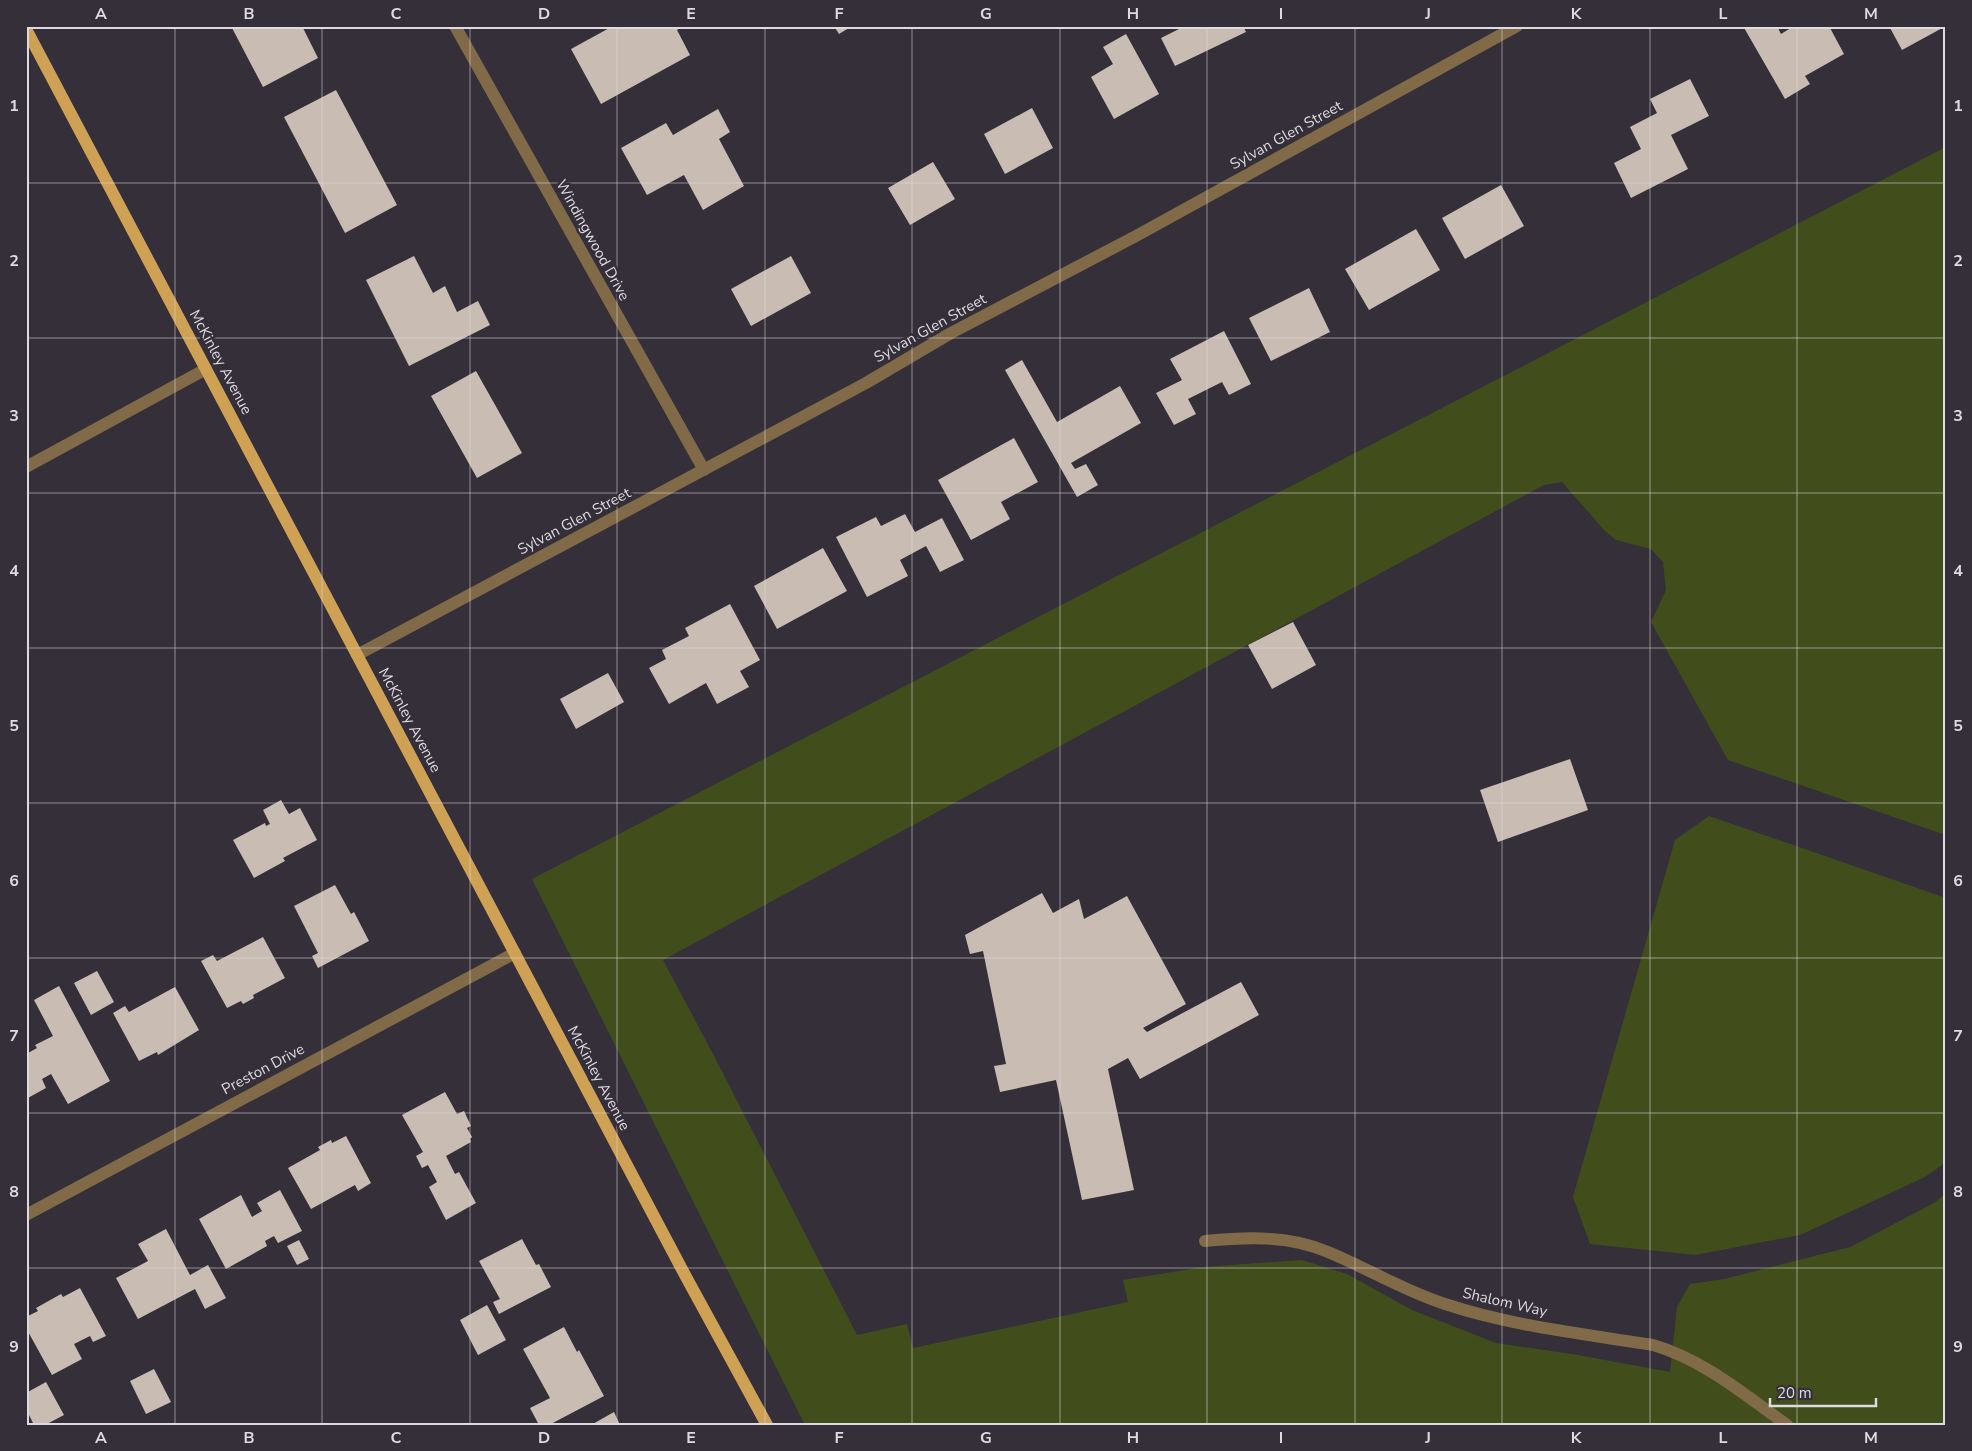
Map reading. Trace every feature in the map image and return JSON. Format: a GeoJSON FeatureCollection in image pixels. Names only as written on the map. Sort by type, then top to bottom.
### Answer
{"type":"FeatureCollection","features":[{"type":"Feature","properties":{"kind":"main road","name":"McKinley Avenue"},"geometry":{"type":"LineString","coordinates":[[26,29],[514,953],[767,1425]]}},
{"type":"Feature","properties":{"kind":"street","name":"Windingwood Drive"},"geometry":{"type":"LineString","coordinates":[[455,26],[704,470]]}},
{"type":"Feature","properties":{"kind":"street","name":"Sylvan Glen Street"},"geometry":{"type":"LineString","coordinates":[[357,655],[866,383],[951,334],[1136,236],[1517,26]]}},
{"type":"Feature","properties":{"kind":"street"},"geometry":{"type":"LineString","coordinates":[[26,467],[206,369]]}},
{"type":"Feature","properties":{"kind":"street","name":"Preston Drive"},"geometry":{"type":"LineString","coordinates":[[26,1215],[514,953]]}},
{"type":"Feature","properties":{"kind":"street","name":"Shalom Way"},"geometry":{"type":"LineString","coordinates":[[1205,1241],[1250,1237],[1281,1240],[1326,1251],[1392,1282],[1452,1306],[1504,1321],[1652,1345],[1671,1350],[1724,1380],[1787,1425]]}},
{"type":"Feature","properties":{"kind":"green space"},"geometry":{"type":"Polygon","coordinates":[[[1946,147],[1946,835],[1728,760],[1651,622],[1666,590],[1663,562],[1651,549],[1616,540],[1605,531],[1562,482],[1544,485],[663,960],[857,1335],[907,1324],[913,1348],[1128,1302],[1123,1280],[1203,1267],[1302,1260],[1347,1274],[1412,1310],[1496,1343],[1578,1355],[1670,1372],[1677,1307],[1690,1284],[1724,1279],[1850,1247],[1934,1203],[1946,1193],[1946,1425],[805,1425],[532,879],[1946,147]]]}},
{"type":"Feature","properties":{"kind":"green space"},"geometry":{"type":"Polygon","coordinates":[[[1709,816],[1946,898],[1946,1162],[1925,1177],[1800,1235],[1695,1255],[1590,1244],[1573,1197],[1675,840],[1709,816]]]}},
{"type":"Feature","properties":{"kind":"building"},"geometry":{"type":"Polygon","coordinates":[[[231,26],[302,26],[318,58],[263,87],[231,26]]]}},
{"type":"Feature","properties":{"kind":"building"},"geometry":{"type":"Polygon","coordinates":[[[613,26],[683,26],[677,30],[690,55],[601,104],[571,49],[613,26]]]}},
{"type":"Feature","properties":{"kind":"building"},"geometry":{"type":"Polygon","coordinates":[[[834,26],[852,26],[839,34],[834,26]]]}},
{"type":"Feature","properties":{"kind":"building"},"geometry":{"type":"Polygon","coordinates":[[[1185,26],[1243,26],[1246,32],[1175,66],[1161,38],[1185,26]]]}},
{"type":"Feature","properties":{"kind":"building"},"geometry":{"type":"Polygon","coordinates":[[[1743,26],[1777,26],[1781,34],[1794,26],[1829,26],[1844,54],[1805,76],[1810,84],[1785,99],[1743,26]]]}},
{"type":"Feature","properties":{"kind":"building"},"geometry":{"type":"Polygon","coordinates":[[[1889,26],[1946,26],[1902,50],[1889,26]]]}},
{"type":"Feature","properties":{"kind":"building"},"geometry":{"type":"Polygon","coordinates":[[[1126,34],[1159,94],[1114,119],[1091,77],[1113,64],[1103,47],[1126,34]]]}},
{"type":"Feature","properties":{"kind":"building"},"geometry":{"type":"Polygon","coordinates":[[[1690,79],[1709,116],[1671,135],[1688,169],[1631,198],[1614,163],[1641,149],[1630,127],[1657,113],[1650,99],[1690,79]]]}},
{"type":"Feature","properties":{"kind":"building"},"geometry":{"type":"Polygon","coordinates":[[[336,90],[397,205],[345,233],[284,117],[336,90]]]}},
{"type":"Feature","properties":{"kind":"building"},"geometry":{"type":"Polygon","coordinates":[[[1032,108],[1053,148],[1005,174],[984,134],[1032,108]]]}},
{"type":"Feature","properties":{"kind":"building"},"geometry":{"type":"Polygon","coordinates":[[[718,109],[730,132],[719,139],[744,186],[703,210],[684,175],[647,195],[621,148],[666,123],[673,135],[718,109]]]}},
{"type":"Feature","properties":{"kind":"building"},"geometry":{"type":"Polygon","coordinates":[[[933,162],[955,199],[910,225],[888,188],[933,162]]]}},
{"type":"Feature","properties":{"kind":"building"},"geometry":{"type":"Polygon","coordinates":[[[1501,185],[1524,226],[1465,259],[1442,218],[1501,185]]]}},
{"type":"Feature","properties":{"kind":"building"},"geometry":{"type":"Polygon","coordinates":[[[1416,229],[1440,270],[1369,310],[1345,269],[1416,229]]]}},
{"type":"Feature","properties":{"kind":"building"},"geometry":{"type":"Polygon","coordinates":[[[414,256],[433,293],[445,286],[457,312],[478,301],[490,325],[409,366],[366,280],[414,256]]]}},
{"type":"Feature","properties":{"kind":"building"},"geometry":{"type":"Polygon","coordinates":[[[791,256],[811,293],[751,326],[731,289],[791,256]]]}},
{"type":"Feature","properties":{"kind":"building"},"geometry":{"type":"Polygon","coordinates":[[[1309,288],[1330,332],[1271,361],[1249,318],[1309,288]]]}},
{"type":"Feature","properties":{"kind":"building"},"geometry":{"type":"Polygon","coordinates":[[[1224,331],[1251,384],[1229,395],[1222,382],[1188,399],[1196,414],[1174,425],[1156,393],[1182,380],[1170,359],[1224,331]]]}},
{"type":"Feature","properties":{"kind":"building"},"geometry":{"type":"Polygon","coordinates":[[[1022,360],[1057,422],[1120,386],[1141,423],[1071,463],[1075,469],[1086,464],[1098,485],[1077,497],[1005,370],[1022,360]]]}},
{"type":"Feature","properties":{"kind":"building"},"geometry":{"type":"Polygon","coordinates":[[[476,371],[522,453],[477,478],[431,396],[476,371]]]}},
{"type":"Feature","properties":{"kind":"building"},"geometry":{"type":"Polygon","coordinates":[[[1014,438],[1038,482],[1001,502],[1010,519],[971,540],[938,480],[1014,438]]]}},
{"type":"Feature","properties":{"kind":"building"},"geometry":{"type":"Polygon","coordinates":[[[905,514],[915,532],[942,518],[964,560],[940,572],[926,546],[900,560],[908,576],[867,597],[836,537],[876,517],[881,526],[905,514]]]}},
{"type":"Feature","properties":{"kind":"building"},"geometry":{"type":"Polygon","coordinates":[[[823,548],[847,591],[777,629],[754,586],[823,548]]]}},
{"type":"Feature","properties":{"kind":"building"},"geometry":{"type":"Polygon","coordinates":[[[730,604],[760,660],[740,671],[749,687],[717,704],[706,683],[669,704],[649,668],[666,659],[662,650],[689,636],[685,628],[730,604]]]}},
{"type":"Feature","properties":{"kind":"building"},"geometry":{"type":"Polygon","coordinates":[[[1293,622],[1316,665],[1272,689],[1248,645],[1293,622]]]}},
{"type":"Feature","properties":{"kind":"building"},"geometry":{"type":"Polygon","coordinates":[[[608,673],[624,702],[576,729],[560,699],[608,673]]]}},
{"type":"Feature","properties":{"kind":"building"},"geometry":{"type":"Polygon","coordinates":[[[1570,759],[1588,810],[1498,842],[1480,790],[1570,759]]]}},
{"type":"Feature","properties":{"kind":"building"},"geometry":{"type":"Polygon","coordinates":[[[281,800],[289,814],[300,808],[317,840],[283,858],[285,861],[254,878],[233,840],[265,823],[266,826],[270,824],[263,810],[281,800]]]}},
{"type":"Feature","properties":{"kind":"building"},"geometry":{"type":"Polygon","coordinates":[[[335,885],[351,914],[354,912],[369,941],[318,968],[312,956],[318,953],[294,906],[335,885]]]}},
{"type":"Feature","properties":{"kind":"building"},"geometry":{"type":"Polygon","coordinates":[[[1042,893],[1053,913],[1079,899],[1084,919],[1127,896],[1186,1004],[1143,1028],[1147,1032],[1241,982],[1259,1015],[1140,1079],[1128,1058],[1108,1069],[1134,1190],[1082,1200],[1056,1080],[1000,1092],[994,1066],[1006,1064],[983,951],[970,954],[965,935],[1042,893]]]}},
{"type":"Feature","properties":{"kind":"building"},"geometry":{"type":"Polygon","coordinates":[[[263,937],[285,978],[253,995],[254,998],[243,1004],[241,1001],[227,1008],[201,961],[213,955],[217,961],[263,937]]]}},
{"type":"Feature","properties":{"kind":"building"},"geometry":{"type":"Polygon","coordinates":[[[97,971],[114,1002],[91,1015],[74,983],[97,971]]]}},
{"type":"Feature","properties":{"kind":"building"},"geometry":{"type":"Polygon","coordinates":[[[59,986],[110,1081],[68,1104],[51,1074],[42,1079],[46,1088],[26,1099],[26,1051],[28,1053],[37,1048],[35,1045],[53,1036],[34,1000],[59,986]]]}},
{"type":"Feature","properties":{"kind":"building"},"geometry":{"type":"Polygon","coordinates":[[[175,987],[199,1030],[158,1055],[157,1052],[139,1061],[113,1013],[125,1006],[129,1012],[175,987]]]}},
{"type":"Feature","properties":{"kind":"building"},"geometry":{"type":"Polygon","coordinates":[[[445,1092],[457,1114],[464,1111],[471,1126],[467,1128],[472,1137],[470,1139],[471,1142],[446,1156],[455,1174],[459,1172],[476,1203],[446,1220],[429,1187],[437,1182],[428,1165],[422,1168],[416,1156],[423,1152],[402,1115],[445,1092]]]}},
{"type":"Feature","properties":{"kind":"building"},"geometry":{"type":"Polygon","coordinates":[[[346,1136],[371,1183],[358,1191],[355,1185],[311,1209],[288,1168],[320,1150],[318,1147],[331,1140],[332,1143],[346,1136]]]}},
{"type":"Feature","properties":{"kind":"building"},"geometry":{"type":"Polygon","coordinates":[[[280,1190],[302,1231],[278,1243],[274,1236],[265,1241],[267,1246],[226,1269],[199,1219],[241,1195],[252,1217],[262,1211],[257,1203],[280,1190]]]}},
{"type":"Feature","properties":{"kind":"building"},"geometry":{"type":"Polygon","coordinates":[[[166,1229],[190,1275],[208,1265],[226,1298],[205,1309],[195,1289],[138,1319],[116,1278],[148,1261],[138,1244],[166,1229]]]}},
{"type":"Feature","properties":{"kind":"building"},"geometry":{"type":"Polygon","coordinates":[[[522,1239],[536,1265],[539,1264],[551,1287],[499,1314],[493,1302],[500,1299],[479,1261],[522,1239]]]}},
{"type":"Feature","properties":{"kind":"building"},"geometry":{"type":"Polygon","coordinates":[[[299,1240],[309,1259],[297,1265],[287,1246],[299,1240]]]}},
{"type":"Feature","properties":{"kind":"building"},"geometry":{"type":"Polygon","coordinates":[[[80,1288],[106,1336],[93,1342],[90,1336],[74,1344],[82,1359],[52,1375],[26,1328],[26,1317],[38,1311],[36,1308],[61,1294],[63,1297],[80,1288]]]}},
{"type":"Feature","properties":{"kind":"building"},"geometry":{"type":"Polygon","coordinates":[[[487,1305],[506,1340],[478,1355],[460,1320],[487,1305]]]}},
{"type":"Feature","properties":{"kind":"building"},"geometry":{"type":"Polygon","coordinates":[[[564,1327],[604,1396],[549,1425],[539,1425],[530,1408],[550,1398],[523,1349],[564,1327]]]}},
{"type":"Feature","properties":{"kind":"building"},"geometry":{"type":"Polygon","coordinates":[[[154,1369],[171,1402],[146,1414],[130,1381],[154,1369]]]}},
{"type":"Feature","properties":{"kind":"building"},"geometry":{"type":"Polygon","coordinates":[[[46,1382],[64,1415],[45,1425],[34,1425],[26,1409],[26,1393],[46,1382]]]}},
{"type":"Feature","properties":{"kind":"building"},"geometry":{"type":"Polygon","coordinates":[[[614,1412],[620,1425],[591,1425],[614,1412]]]}}]}
